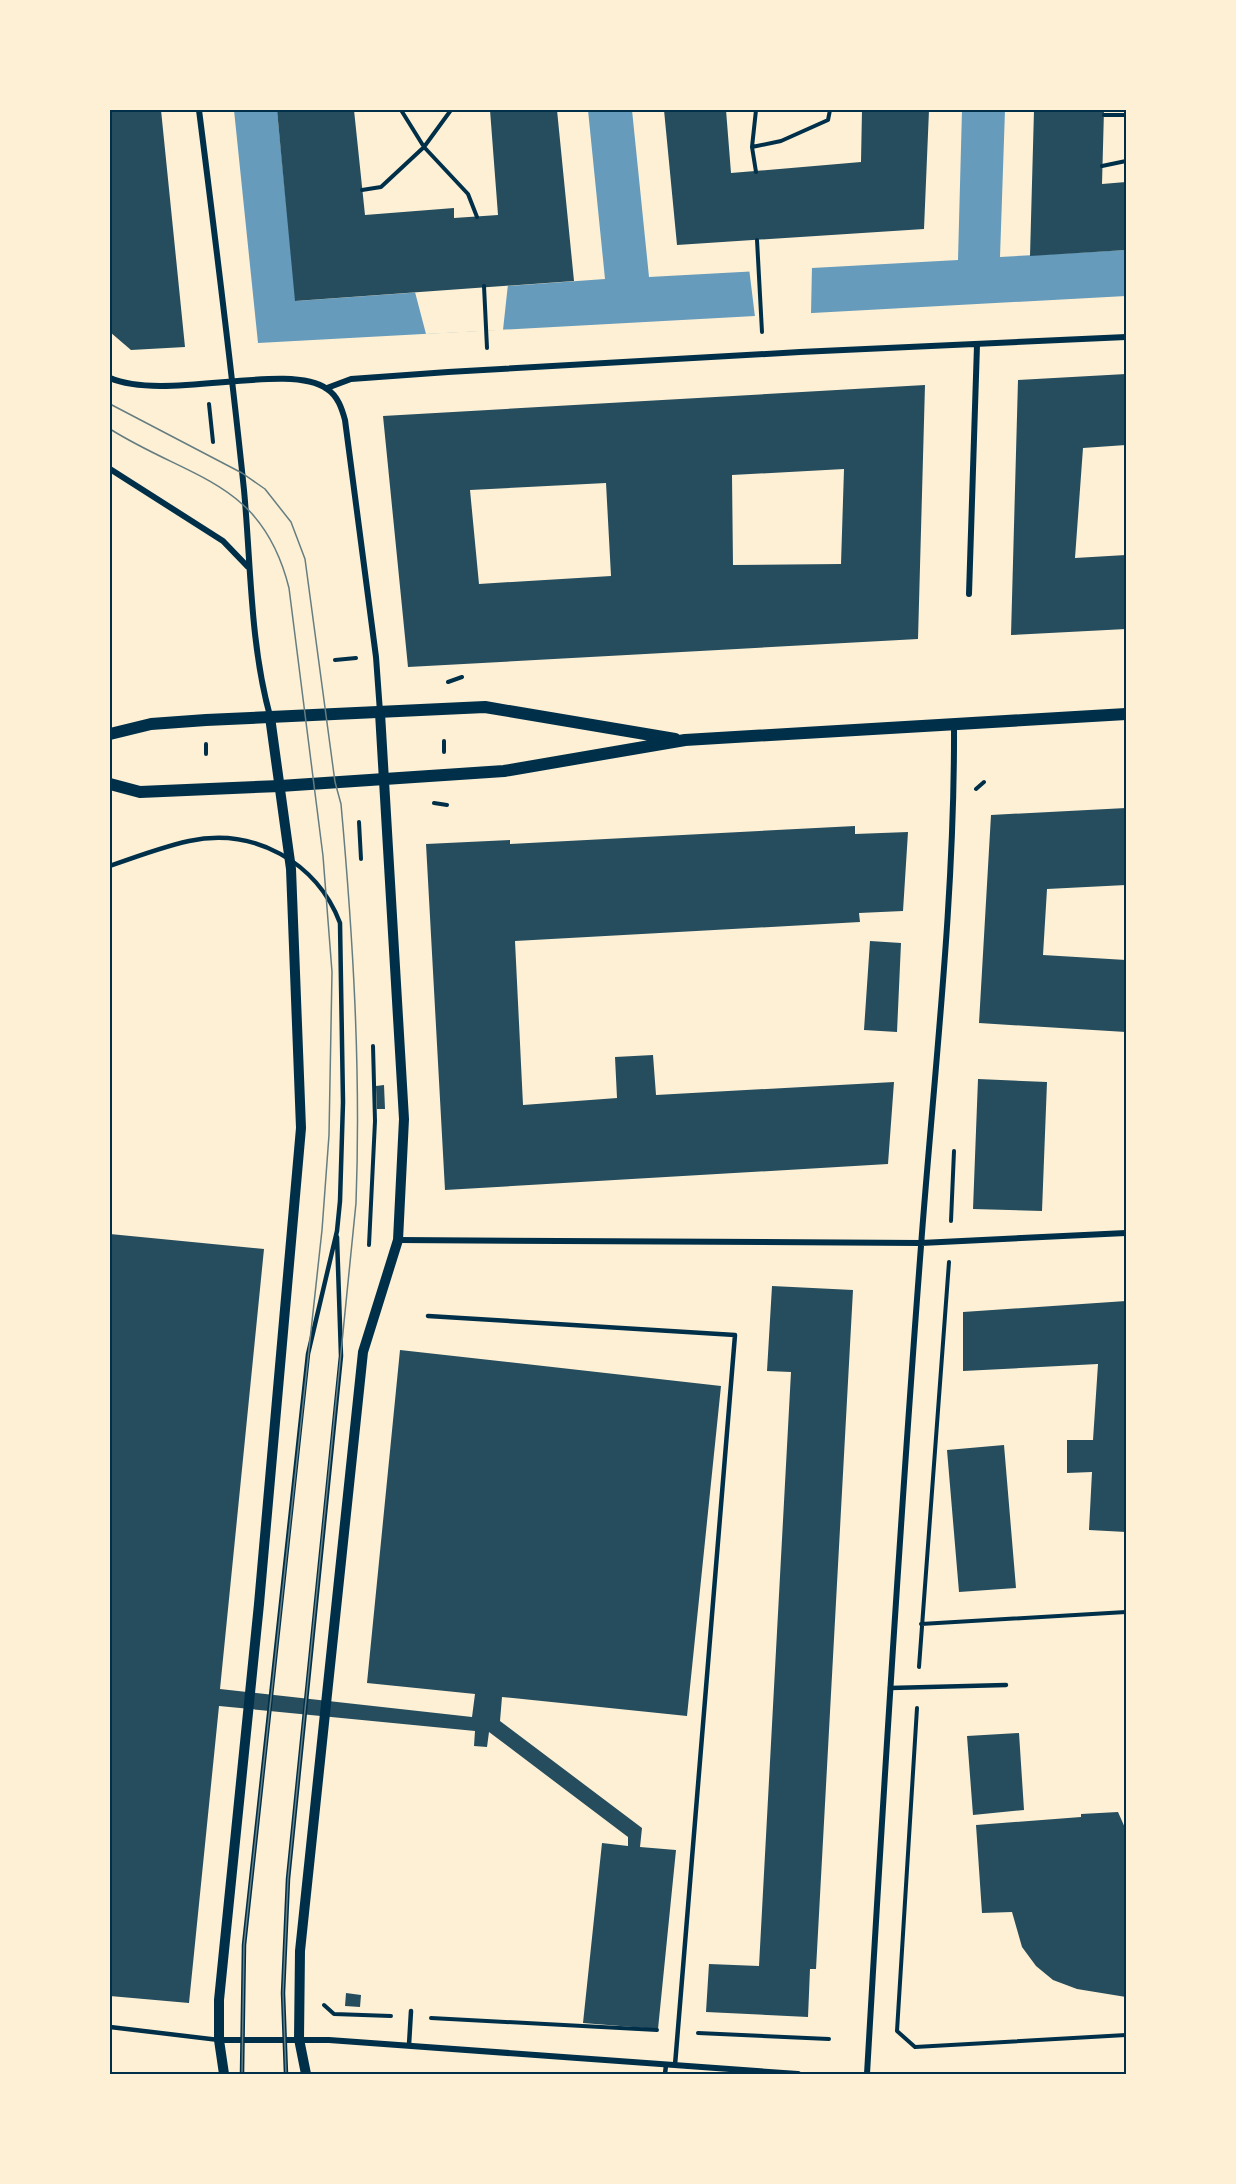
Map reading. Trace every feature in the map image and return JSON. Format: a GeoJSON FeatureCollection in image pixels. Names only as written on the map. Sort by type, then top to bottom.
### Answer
{"type":"FeatureCollection","features":[{"type":"Feature","properties":{"kind":"main road"},"geometry":{"type":"LineString","coordinates":[[110,734],[151,724],[485,707],[685,740]]}},
{"type":"Feature","properties":{"kind":"main road"},"geometry":{"type":"LineString","coordinates":[[110,784],[140,792],[280,786],[504,771],[685,740],[1126,714]]}},
{"type":"Feature","properties":{"kind":"street"},"geometry":{"type":"LineString","coordinates":[[199,110],[233,383],[245,506],[248,568],[289,857],[301,1128],[258,1616],[219,2000],[219,2040],[224,2074]]}},
{"type":"Feature","properties":{"kind":"street"},"geometry":{"type":"LineString","coordinates":[[327,388],[351,380],[448,372],[1126,337]]}},
{"type":"Feature","properties":{"kind":"street"},"geometry":{"type":"LineString","coordinates":[[969,594],[976,345]]}},
{"type":"Feature","properties":{"kind":"street"},"geometry":{"type":"LineString","coordinates":[[110,378],[126,384],[144,385],[233,383],[300,378],[327,388],[340,404],[345,420],[376,657],[404,1119],[398,1240],[363,1352],[300,1951],[299,2039],[306,2074]]}},
{"type":"Feature","properties":{"kind":"street"},"geometry":{"type":"LineString","coordinates":[[110,469],[223,541],[248,568]]}},
{"type":"Feature","properties":{"kind":"street"},"geometry":{"type":"LineString","coordinates":[[867,2074],[890,1688],[954,784],[954,723]]}},
{"type":"Feature","properties":{"kind":"street"},"geometry":{"type":"LineString","coordinates":[[398,1240],[950,1243],[1126,1233]]}},
{"type":"Feature","properties":{"kind":"street"},"geometry":{"type":"LineString","coordinates":[[219,2040],[299,2039],[798,2074]]}},
{"type":"Feature","properties":{"kind":"lane"},"geometry":{"type":"LineString","coordinates":[[110,866],[191,840],[225,839],[257,843],[289,857],[326,892],[340,923],[344,1102],[337,1231],[341,1356],[283,1939],[286,2074]]}},
{"type":"Feature","properties":{"kind":"lane"},"geometry":{"type":"LineString","coordinates":[[242,2074],[244,1945],[308,1354],[337,1231]]}},
{"type":"Feature","properties":{"kind":"lane"},"geometry":{"type":"LineString","coordinates":[[428,1316],[735,1335],[675,2065]]}},
{"type":"Feature","properties":{"kind":"lane"},"geometry":{"type":"LineString","coordinates":[[890,1688],[1006,1685]]}},
{"type":"Feature","properties":{"kind":"lane"},"geometry":{"type":"LineString","coordinates":[[409,2046],[411,2014]]}},
{"type":"Feature","properties":{"kind":"lane"},"geometry":{"type":"LineString","coordinates":[[110,2027],[219,2040]]}},
{"type":"Feature","properties":{"kind":"lane"},"geometry":{"type":"LineString","coordinates":[[665,2074],[666,2065]]}},
{"type":"Feature","properties":{"kind":"path"},"geometry":{"type":"LineString","coordinates":[[401,110],[424,147],[468,194],[477,216]]}},
{"type":"Feature","properties":{"kind":"path"},"geometry":{"type":"LineString","coordinates":[[362,190],[381,187],[424,147],[451,110]]}},
{"type":"Feature","properties":{"kind":"path"},"geometry":{"type":"LineString","coordinates":[[756,110],[752,147],[756,172]]}},
{"type":"Feature","properties":{"kind":"path"},"geometry":{"type":"LineString","coordinates":[[752,147],[781,141],[828,120],[830,110]]}},
{"type":"Feature","properties":{"kind":"path"},"geometry":{"type":"LineString","coordinates":[[1104,115],[1126,115]]}},
{"type":"Feature","properties":{"kind":"path"},"geometry":{"type":"LineString","coordinates":[[1102,166],[1126,162]]}},
{"type":"Feature","properties":{"kind":"path"},"geometry":{"type":"LineString","coordinates":[[757,240],[762,333]]}},
{"type":"Feature","properties":{"kind":"path"},"geometry":{"type":"LineString","coordinates":[[484,286],[487,350]]}},
{"type":"Feature","properties":{"kind":"path"},"geometry":{"type":"LineString","coordinates":[[208,396],[213,442]]}},
{"type":"Feature","properties":{"kind":"path"},"geometry":{"type":"LineString","coordinates":[[335,660],[357,658]]}},
{"type":"Feature","properties":{"kind":"path"},"geometry":{"type":"LineString","coordinates":[[971,797],[984,782]]}},
{"type":"Feature","properties":{"kind":"path"},"geometry":{"type":"LineString","coordinates":[[362,867],[356,822],[364,822]]}},
{"type":"Feature","properties":{"kind":"path"},"geometry":{"type":"LineString","coordinates":[[369,1246],[375,1121],[372,1037]]}},
{"type":"Feature","properties":{"kind":"path"},"geometry":{"type":"LineString","coordinates":[[954,1149],[950,1243],[921,1624],[897,2031],[915,2047],[1126,2035]]}},
{"type":"Feature","properties":{"kind":"path"},"geometry":{"type":"LineString","coordinates":[[360,1234],[370,1235]]}},
{"type":"Feature","properties":{"kind":"path"},"geometry":{"type":"LineString","coordinates":[[921,1624],[1126,1612]]}},
{"type":"Feature","properties":{"kind":"path"},"geometry":{"type":"LineString","coordinates":[[324,2005],[334,2014],[411,2014],[678,2032],[829,2039]]}},
{"type":"Feature","properties":{"kind":"water"},"geometry":{"type":"Polygon","coordinates":[[[234,110],[277,110],[296,301],[605,279],[588,110],[632,110],[649,277],[958,260],[962,110],[1005,110],[1000,257],[1126,250],[1126,296],[258,343],[234,110]]]}},
{"type":"Feature","properties":{"kind":"pier"},"geometry":{"type":"Polygon","coordinates":[[[812,265],[811,314],[755,317],[749,268],[812,265]]]}},
{"type":"Feature","properties":{"kind":"pier"},"geometry":{"type":"Polygon","coordinates":[[[508,284],[503,330],[426,334],[415,292],[508,284]]]}},
{"type":"Feature","properties":{"kind":"building"},"geometry":{"type":"Polygon","coordinates":[[[110,110],[161,110],[185,347],[131,350],[110,332],[110,110]]]}},
{"type":"Feature","properties":{"kind":"building"},"geometry":{"type":"Polygon","coordinates":[[[277,110],[354,110],[365,215],[454,208],[454,218],[498,215],[490,110],[557,110],[574,281],[295,301],[277,110]]]}},
{"type":"Feature","properties":{"kind":"building"},"geometry":{"type":"Polygon","coordinates":[[[664,110],[726,110],[731,173],[861,162],[862,110],[929,110],[924,229],[677,245],[664,110]]]}},
{"type":"Feature","properties":{"kind":"building"},"geometry":{"type":"Polygon","coordinates":[[[1034,110],[1104,110],[1102,184],[1126,182],[1126,250],[1030,256],[1034,110]]]}},
{"type":"Feature","properties":{"kind":"building"},"geometry":{"type":"Polygon","coordinates":[[[1126,374],[1126,445],[1083,448],[1075,558],[1126,555],[1126,629],[1011,635],[1018,380],[1126,374]]]}},
{"type":"Feature","properties":{"kind":"building"},"geometry":{"type":"Polygon","coordinates":[[[925,385],[918,639],[408,667],[383,416],[925,385]],[[844,469],[732,475],[733,565],[841,564],[844,469]],[[606,483],[470,490],[479,584],[611,576],[606,483]]]}},
{"type":"Feature","properties":{"kind":"building"},"geometry":{"type":"Polygon","coordinates":[[[1126,808],[1126,885],[1047,889],[1043,955],[1126,960],[1126,1032],[979,1023],[991,815],[1126,808]]]}},
{"type":"Feature","properties":{"kind":"building"},"geometry":{"type":"Polygon","coordinates":[[[855,826],[855,834],[908,832],[903,911],[859,913],[860,922],[515,941],[523,1105],[617,1098],[615,1057],[653,1055],[656,1095],[894,1082],[888,1164],[445,1190],[426,844],[510,840],[510,844],[855,826]]]}},
{"type":"Feature","properties":{"kind":"building"},"geometry":{"type":"Polygon","coordinates":[[[870,941],[901,943],[897,1032],[864,1030],[870,941]]]}},
{"type":"Feature","properties":{"kind":"building"},"geometry":{"type":"Polygon","coordinates":[[[978,1079],[1047,1082],[1042,1211],[973,1209],[978,1079]]]}},
{"type":"Feature","properties":{"kind":"building"},"geometry":{"type":"Polygon","coordinates":[[[384,1085],[385,1109],[377,1109],[376,1086],[384,1085]]]}},
{"type":"Feature","properties":{"kind":"building"},"geometry":{"type":"Polygon","coordinates":[[[110,1234],[264,1249],[220,1689],[472,1717],[475,1694],[367,1683],[400,1350],[721,1386],[687,1716],[502,1697],[500,1721],[642,1828],[640,1847],[676,1850],[658,2029],[583,2023],[602,1843],[628,1846],[628,1837],[489,1732],[487,1747],[474,1746],[475,1731],[219,1706],[189,2003],[110,1996],[110,1234]]]}},
{"type":"Feature","properties":{"kind":"building"},"geometry":{"type":"Polygon","coordinates":[[[772,1286],[853,1290],[816,1969],[810,1969],[808,2017],[706,2012],[709,1964],[759,1966],[791,1372],[767,1371],[772,1286]]]}},
{"type":"Feature","properties":{"kind":"building"},"geometry":{"type":"Polygon","coordinates":[[[1126,1301],[1126,1532],[1089,1530],[1092,1472],[1067,1473],[1067,1440],[1093,1440],[1098,1364],[963,1371],[963,1312],[1126,1301]]]}},
{"type":"Feature","properties":{"kind":"building"},"geometry":{"type":"Polygon","coordinates":[[[1004,1445],[1016,1588],[959,1592],[947,1450],[1004,1445]]]}},
{"type":"Feature","properties":{"kind":"building"},"geometry":{"type":"Polygon","coordinates":[[[1019,1733],[1024,1810],[973,1815],[967,1736],[1019,1733]]]}},
{"type":"Feature","properties":{"kind":"building"},"geometry":{"type":"Polygon","coordinates":[[[1118,1812],[1126,1830],[1126,1997],[1077,1989],[1053,1980],[1036,1966],[1022,1947],[1012,1912],[982,1913],[976,1825],[1118,1812]]]}},
{"type":"Feature","properties":{"kind":"building"},"geometry":{"type":"Polygon","coordinates":[[[346,1993],[361,1995],[360,2007],[345,2006],[346,1993]]]}},
{"type":"Feature","properties":{"kind":"tram line"},"geometry":{"type":"LineString","coordinates":[[110,404],[242,473],[265,489],[291,522],[305,559],[335,782],[341,804],[357,1053],[356,1203],[288,1879],[283,1993],[286,2074]]}},
{"type":"Feature","properties":{"kind":"tram line"},"geometry":{"type":"LineString","coordinates":[[110,429],[220,487],[242,504],[261,525],[277,552],[289,588],[323,856],[332,972],[329,1135],[322,1230],[244,1945],[242,2074]]}}]}
